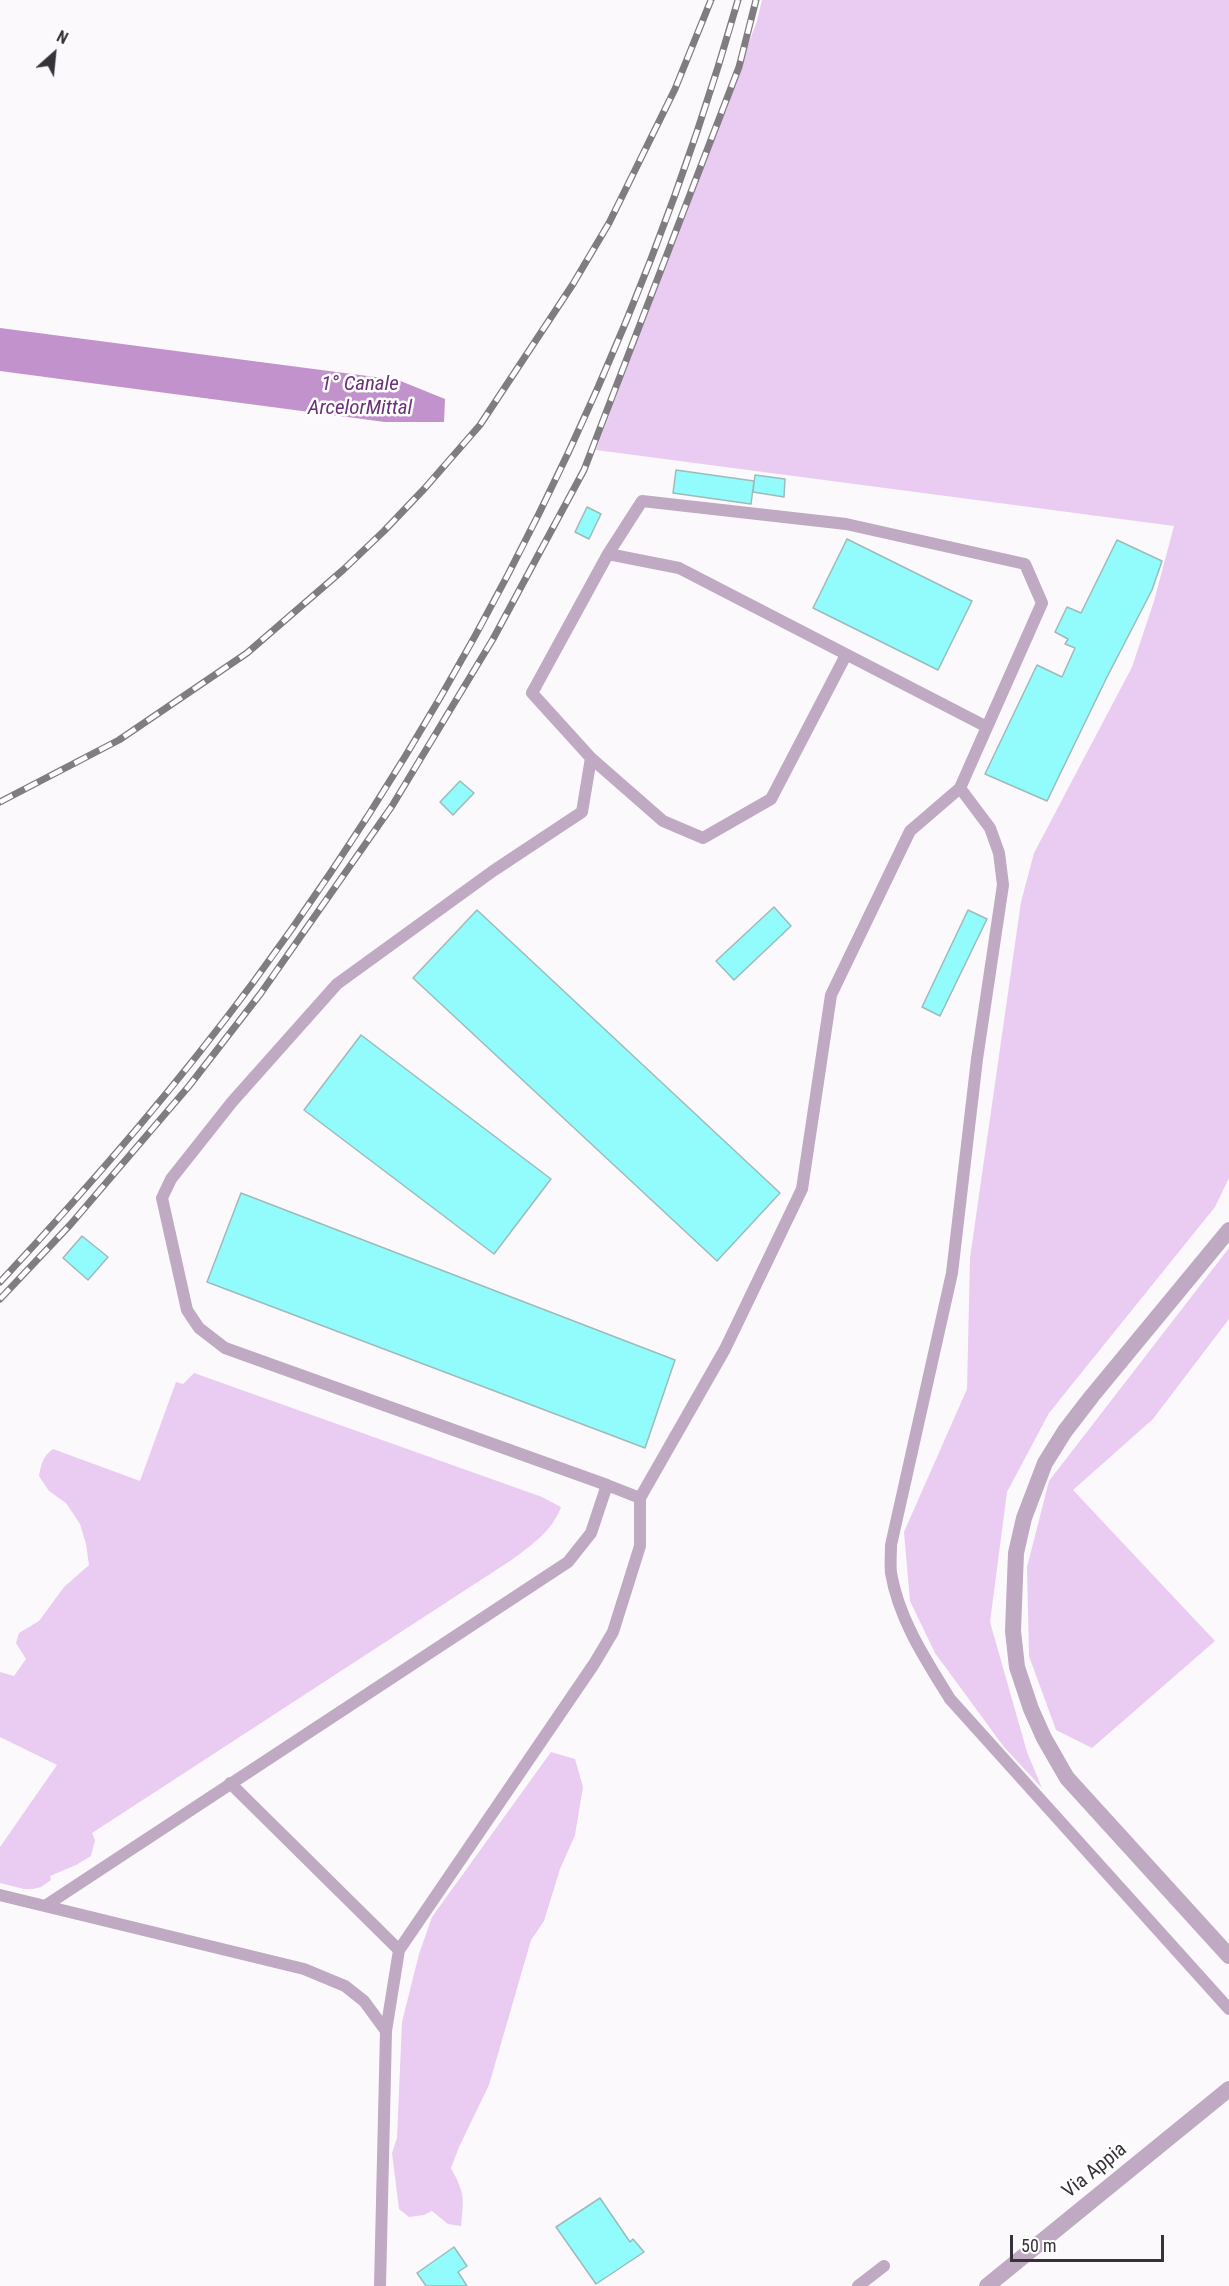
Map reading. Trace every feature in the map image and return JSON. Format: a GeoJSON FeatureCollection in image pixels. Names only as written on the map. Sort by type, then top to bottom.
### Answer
{"type":"FeatureCollection","features":[{"type":"Feature","properties":{"kind":"street"},"geometry":{"type":"LineString","coordinates":[[1229,1230],[1092,1396],[1065,1431],[1045,1463],[1024,1518],[1016,1553],[1013,1589],[1013,1631],[1017,1667],[1031,1709],[1044,1738],[1067,1778],[1229,1956]]}},
{"type":"Feature","properties":{"kind":"street","name":"Via Appia"},"geometry":{"type":"LineString","coordinates":[[987,2286],[1229,2089]]}},
{"type":"Feature","properties":{"kind":"lane"},"geometry":{"type":"LineString","coordinates":[[380,2286],[386,2031],[399,1950],[594,1664],[613,1632],[640,1546],[640,1498],[725,1348],[802,1189],[831,995],[910,831],[960,788],[1042,603],[1024,564],[846,524],[642,501],[608,554],[532,693],[591,758],[663,821],[703,838],[771,799],[846,655]]}},
{"type":"Feature","properties":{"kind":"lane"},"geometry":{"type":"LineString","coordinates":[[608,554],[680,568],[987,727]]}},
{"type":"Feature","properties":{"kind":"lane"},"geometry":{"type":"LineString","coordinates":[[591,758],[582,812],[493,871],[337,984],[232,1102],[171,1179],[162,1198],[187,1310],[199,1328],[225,1348],[640,1498]]}},
{"type":"Feature","properties":{"kind":"lane"},"geometry":{"type":"LineString","coordinates":[[960,788],[990,828],[999,853],[1003,885],[977,1059],[952,1273],[891,1545],[891,1573],[900,1604],[917,1644],[950,1699],[1229,2009]]}},
{"type":"Feature","properties":{"kind":"lane"},"geometry":{"type":"LineString","coordinates":[[45,1906],[568,1562],[591,1533],[607,1485]]}},
{"type":"Feature","properties":{"kind":"lane"},"geometry":{"type":"LineString","coordinates":[[230,1784],[399,1950]]}},
{"type":"Feature","properties":{"kind":"lane"},"geometry":{"type":"LineString","coordinates":[[0,1895],[304,1969],[345,1986],[364,2001],[386,2031]]}},
{"type":"Feature","properties":{"kind":"lane"},"geometry":{"type":"LineString","coordinates":[[858,2286],[884,2266]]}},
{"type":"Feature","properties":{"kind":"shaded area"},"geometry":{"type":"Polygon","coordinates":[[[762,0],[1229,0],[1229,1178],[1215,1207],[1049,1413],[1007,1492],[990,1622],[1027,1752],[1042,1788],[1004,1747],[935,1653],[910,1601],[904,1532],[967,1389],[970,1258],[1021,902],[1034,853],[1132,667],[1154,601],[1174,526],[596,450],[757,21],[762,0]]]}},
{"type":"Feature","properties":{"kind":"shaded area"},"geometry":{"type":"Polygon","coordinates":[[[1229,1248],[1229,1319],[1153,1419],[1073,1490],[1215,1641],[1092,1748],[1056,1730],[1029,1656],[1027,1567],[1049,1481],[1229,1248]]]}},
{"type":"Feature","properties":{"kind":"shaded area"},"geometry":{"type":"Polygon","coordinates":[[[194,1373],[542,1497],[561,1507],[547,1530],[513,1559],[92,1833],[95,1840],[91,1856],[50,1876],[51,1880],[41,1887],[24,1889],[0,1883],[0,1847],[57,1765],[0,1737],[0,1672],[14,1676],[26,1659],[16,1643],[19,1633],[39,1621],[64,1587],[89,1565],[80,1524],[66,1503],[49,1491],[39,1476],[42,1464],[47,1454],[53,1449],[140,1481],[176,1382],[183,1384],[194,1373]]]}},
{"type":"Feature","properties":{"kind":"shaded area"},"geometry":{"type":"Polygon","coordinates":[[[551,1752],[575,1759],[583,1787],[575,1835],[560,1869],[544,1921],[531,1940],[489,2085],[451,2168],[462,2196],[461,2226],[448,2224],[432,2211],[424,2215],[409,2217],[399,2209],[392,2153],[397,2138],[402,2022],[419,1954],[432,1917],[551,1752]]]}},
{"type":"Feature","properties":{"kind":"water","name":"1° Canale ArcelorMittal"},"geometry":{"type":"Polygon","coordinates":[[[0,328],[398,380],[445,399],[444,422],[385,422],[0,371],[0,328]]]}},
{"type":"Feature","properties":{"kind":"building"},"geometry":{"type":"Polygon","coordinates":[[[676,470],[754,481],[751,504],[673,493],[676,470]]]}},
{"type":"Feature","properties":{"kind":"building"},"geometry":{"type":"Polygon","coordinates":[[[755,475],[785,479],[784,497],[753,492],[755,475]]]}},
{"type":"Feature","properties":{"kind":"building"},"geometry":{"type":"Polygon","coordinates":[[[587,507],[601,514],[589,539],[575,532],[587,507]]]}},
{"type":"Feature","properties":{"kind":"building"},"geometry":{"type":"Polygon","coordinates":[[[847,539],[972,601],[938,670],[813,608],[847,539]]]}},
{"type":"Feature","properties":{"kind":"building"},"geometry":{"type":"Polygon","coordinates":[[[1117,540],[1162,561],[1152,590],[1047,801],[985,774],[1037,665],[1062,677],[1075,648],[1065,644],[1068,639],[1055,632],[1067,607],[1081,613],[1117,540]]]}},
{"type":"Feature","properties":{"kind":"building"},"geometry":{"type":"Polygon","coordinates":[[[460,781],[474,793],[453,815],[440,802],[460,781]]]}},
{"type":"Feature","properties":{"kind":"building"},"geometry":{"type":"Polygon","coordinates":[[[774,907],[791,926],[734,980],[716,961],[774,907]]]}},
{"type":"Feature","properties":{"kind":"building"},"geometry":{"type":"Polygon","coordinates":[[[477,910],[780,1193],[717,1261],[413,978],[477,910]]]}},
{"type":"Feature","properties":{"kind":"building"},"geometry":{"type":"Polygon","coordinates":[[[968,910],[987,919],[940,1016],[922,1007],[968,910]]]}},
{"type":"Feature","properties":{"kind":"building"},"geometry":{"type":"Polygon","coordinates":[[[361,1035],[551,1179],[494,1254],[304,1110],[361,1035]]]}},
{"type":"Feature","properties":{"kind":"building"},"geometry":{"type":"Polygon","coordinates":[[[241,1193],[675,1360],[645,1448],[207,1282],[241,1193]]]}},
{"type":"Feature","properties":{"kind":"building"},"geometry":{"type":"Polygon","coordinates":[[[82,1236],[108,1257],[88,1280],[63,1258],[82,1236]]]}},
{"type":"Feature","properties":{"kind":"building"},"geometry":{"type":"Polygon","coordinates":[[[600,2198],[630,2242],[633,2239],[644,2252],[596,2284],[556,2227],[600,2198]]]}},
{"type":"Feature","properties":{"kind":"building"},"geometry":{"type":"Polygon","coordinates":[[[454,2247],[467,2266],[458,2272],[467,2286],[426,2286],[417,2273],[454,2247]]]}},
{"type":"Feature","properties":{"kind":"railway"},"geometry":{"type":"LineString","coordinates":[[0,802],[119,740],[247,653],[343,570],[425,488],[480,425],[573,284],[609,223],[675,89],[711,0]]}},
{"type":"Feature","properties":{"kind":"railway"},"geometry":{"type":"LineString","coordinates":[[0,1282],[130,1137],[252,984],[331,872],[406,755],[475,636],[539,514],[597,389],[650,261],[697,132],[738,0]]}},
{"type":"Feature","properties":{"kind":"railway"},"geometry":{"type":"LineString","coordinates":[[0,1299],[70,1225],[189,1086],[261,993],[392,806],[493,639],[584,470],[739,67],[756,0]]}}]}
